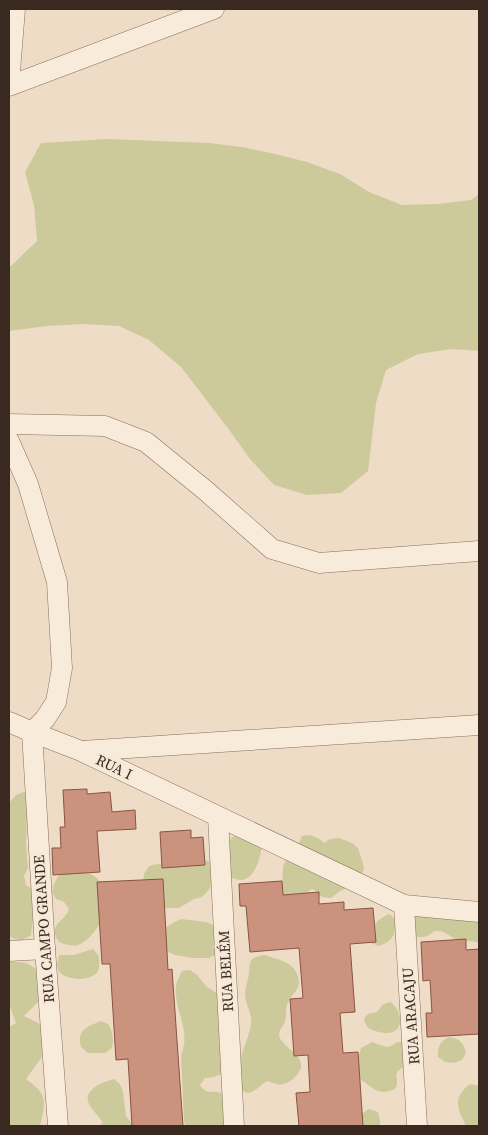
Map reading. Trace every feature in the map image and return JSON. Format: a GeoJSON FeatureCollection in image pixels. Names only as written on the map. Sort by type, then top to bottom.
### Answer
{"type":"FeatureCollection","features":[{"type":"Feature","properties":{"kind":"street"},"geometry":{"type":"LineString","coordinates":[[16,9],[9,85],[214,9]]}},
{"type":"Feature","properties":{"kind":"street"},"geometry":{"type":"LineString","coordinates":[[9,424],[105,426],[146,442],[205,490],[272,549],[319,563],[479,551]]}},
{"type":"Feature","properties":{"kind":"street"},"geometry":{"type":"LineString","coordinates":[[9,441],[28,484],[57,582],[62,668],[56,702],[45,719],[32,732]]}},
{"type":"Feature","properties":{"kind":"street","name":"RUA I"},"geometry":{"type":"LineString","coordinates":[[9,722],[81,751],[404,905]]}},
{"type":"Feature","properties":{"kind":"street"},"geometry":{"type":"LineString","coordinates":[[81,751],[479,725]]}},
{"type":"Feature","properties":{"kind":"street","name":"RUA CAMPO GRANDE"},"geometry":{"type":"LineString","coordinates":[[32,732],[58,1126]]}},
{"type":"Feature","properties":{"kind":"street","name":"RUA BELÉM"},"geometry":{"type":"LineString","coordinates":[[218,816],[234,1126]]}},
{"type":"Feature","properties":{"kind":"street"},"geometry":{"type":"LineString","coordinates":[[404,905],[479,912]]}},
{"type":"Feature","properties":{"kind":"street","name":"RUA ARACAJU"},"geometry":{"type":"LineString","coordinates":[[404,905],[417,1126]]}},
{"type":"Feature","properties":{"kind":"street"},"geometry":{"type":"LineString","coordinates":[[9,951],[45,949]]}},
{"type":"Feature","properties":{"kind":"shaded area"},"geometry":{"type":"Polygon","coordinates":[[[108,139],[209,143],[275,154],[307,162],[340,174],[369,192],[402,205],[437,204],[471,200],[479,194],[479,351],[452,349],[418,354],[386,370],[376,403],[368,471],[341,493],[307,495],[274,485],[250,459],[181,367],[149,340],[119,326],[83,324],[9,331],[9,267],[37,241],[34,205],[25,172],[41,143],[108,139]]]}},
{"type":"Feature","properties":{"kind":"shaded area"},"geometry":{"type":"Polygon","coordinates":[[[28,792],[26,844],[28,868],[24,876],[26,885],[32,889],[33,919],[31,935],[20,940],[9,936],[9,803],[16,795],[28,792]]]}},
{"type":"Feature","properties":{"kind":"shaded area"},"geometry":{"type":"Polygon","coordinates":[[[236,835],[262,847],[254,872],[242,880],[230,877],[223,859],[231,838],[236,835]]]}},
{"type":"Feature","properties":{"kind":"shaded area"},"geometry":{"type":"Polygon","coordinates":[[[310,835],[324,843],[330,839],[339,838],[352,843],[358,848],[363,864],[364,869],[361,877],[352,886],[340,891],[331,898],[322,897],[312,889],[308,891],[303,903],[281,909],[283,866],[287,858],[297,848],[302,836],[310,835]]]}},
{"type":"Feature","properties":{"kind":"shaded area"},"geometry":{"type":"Polygon","coordinates":[[[204,860],[211,862],[212,884],[202,897],[194,899],[179,908],[163,908],[143,883],[144,874],[149,866],[157,864],[173,865],[204,860]]]}},
{"type":"Feature","properties":{"kind":"shaded area"},"geometry":{"type":"Polygon","coordinates":[[[86,872],[96,877],[101,884],[104,916],[90,937],[82,943],[76,946],[59,942],[55,931],[56,927],[69,909],[64,902],[56,899],[52,892],[54,884],[58,876],[86,872]]]}},
{"type":"Feature","properties":{"kind":"shaded area"},"geometry":{"type":"Polygon","coordinates":[[[408,912],[479,914],[479,943],[458,940],[440,931],[434,931],[424,937],[412,936],[408,912]]]}},
{"type":"Feature","properties":{"kind":"shaded area"},"geometry":{"type":"Polygon","coordinates":[[[389,914],[395,921],[394,935],[390,940],[379,946],[371,943],[369,940],[375,924],[389,914]]]}},
{"type":"Feature","properties":{"kind":"shaded area"},"geometry":{"type":"Polygon","coordinates":[[[181,919],[206,922],[214,925],[216,954],[209,958],[193,958],[175,955],[160,948],[164,929],[181,919]]]}},
{"type":"Feature","properties":{"kind":"shaded area"},"geometry":{"type":"Polygon","coordinates":[[[93,949],[99,956],[99,969],[95,975],[78,979],[67,977],[59,971],[57,965],[59,955],[74,955],[93,949]]]}},
{"type":"Feature","properties":{"kind":"shaded area"},"geometry":{"type":"Polygon","coordinates":[[[265,955],[282,960],[290,965],[299,981],[297,989],[287,1005],[286,1019],[279,1035],[281,1040],[299,1058],[301,1063],[300,1069],[294,1078],[287,1083],[276,1084],[268,1081],[247,1093],[239,1088],[240,1061],[251,1021],[245,998],[245,990],[251,960],[265,955]]]}},
{"type":"Feature","properties":{"kind":"shaded area"},"geometry":{"type":"Polygon","coordinates":[[[9,962],[26,963],[40,973],[41,998],[24,1016],[46,1027],[48,1042],[41,1058],[26,1079],[38,1089],[44,1099],[40,1126],[9,1126],[9,1027],[16,1023],[9,1004],[9,962]]]}},
{"type":"Feature","properties":{"kind":"shaded area"},"geometry":{"type":"Polygon","coordinates":[[[190,970],[207,987],[221,996],[225,1010],[218,1026],[220,1034],[219,1043],[224,1058],[221,1074],[205,1078],[200,1085],[206,1091],[226,1095],[230,1126],[186,1126],[184,1122],[181,1055],[184,1037],[177,1003],[176,985],[182,971],[190,970]]]}},
{"type":"Feature","properties":{"kind":"shaded area"},"geometry":{"type":"Polygon","coordinates":[[[390,1002],[396,1007],[399,1015],[399,1027],[393,1032],[386,1033],[368,1028],[364,1021],[365,1017],[368,1014],[377,1012],[382,1005],[390,1002]]]}},
{"type":"Feature","properties":{"kind":"shaded area"},"geometry":{"type":"Polygon","coordinates":[[[101,1021],[108,1024],[111,1030],[113,1038],[112,1048],[105,1053],[88,1053],[81,1047],[80,1037],[87,1027],[101,1021]]]}},
{"type":"Feature","properties":{"kind":"shaded area"},"geometry":{"type":"Polygon","coordinates":[[[449,1037],[460,1042],[464,1046],[466,1053],[462,1060],[454,1063],[445,1062],[438,1057],[440,1045],[449,1037]]]}},
{"type":"Feature","properties":{"kind":"shaded area"},"geometry":{"type":"Polygon","coordinates":[[[372,1042],[387,1047],[398,1042],[406,1043],[406,1066],[396,1074],[397,1085],[395,1089],[383,1092],[378,1091],[356,1077],[355,1058],[359,1055],[361,1048],[372,1042]]]}},
{"type":"Feature","properties":{"kind":"shaded area"},"geometry":{"type":"Polygon","coordinates":[[[114,1079],[120,1084],[126,1116],[134,1126],[98,1126],[103,1123],[89,1104],[89,1094],[95,1087],[114,1079]]]}},
{"type":"Feature","properties":{"kind":"shaded area"},"geometry":{"type":"Polygon","coordinates":[[[470,1084],[479,1086],[479,1126],[466,1126],[460,1114],[458,1099],[464,1089],[470,1084]]]}},
{"type":"Feature","properties":{"kind":"shaded area"},"geometry":{"type":"Polygon","coordinates":[[[369,1109],[378,1112],[380,1126],[359,1126],[361,1116],[369,1109]]]}},
{"type":"Feature","properties":{"kind":"building"},"geometry":{"type":"Polygon","coordinates":[[[87,789],[87,794],[110,792],[112,812],[135,810],[136,829],[97,831],[100,872],[53,875],[52,848],[61,848],[60,827],[65,827],[63,790],[87,789]]]}},
{"type":"Feature","properties":{"kind":"building"},"geometry":{"type":"Polygon","coordinates":[[[191,830],[191,838],[203,837],[205,865],[162,868],[160,832],[191,830]]]}},
{"type":"Feature","properties":{"kind":"building"},"geometry":{"type":"Polygon","coordinates":[[[163,879],[168,970],[172,969],[183,1126],[132,1126],[128,1059],[116,1060],[110,964],[102,964],[97,882],[163,879]]]}},
{"type":"Feature","properties":{"kind":"building"},"geometry":{"type":"Polygon","coordinates":[[[282,881],[283,895],[319,892],[319,904],[344,902],[344,910],[373,908],[376,942],[350,944],[355,1012],[340,1013],[343,1053],[358,1052],[363,1126],[299,1126],[296,1093],[310,1092],[308,1055],[294,1056],[290,999],[303,998],[299,948],[250,952],[246,906],[240,906],[239,884],[282,881]]]}},
{"type":"Feature","properties":{"kind":"building"},"geometry":{"type":"Polygon","coordinates":[[[466,939],[466,950],[479,949],[479,1034],[427,1037],[426,1013],[432,1013],[430,980],[423,981],[421,942],[466,939]]]}}]}
